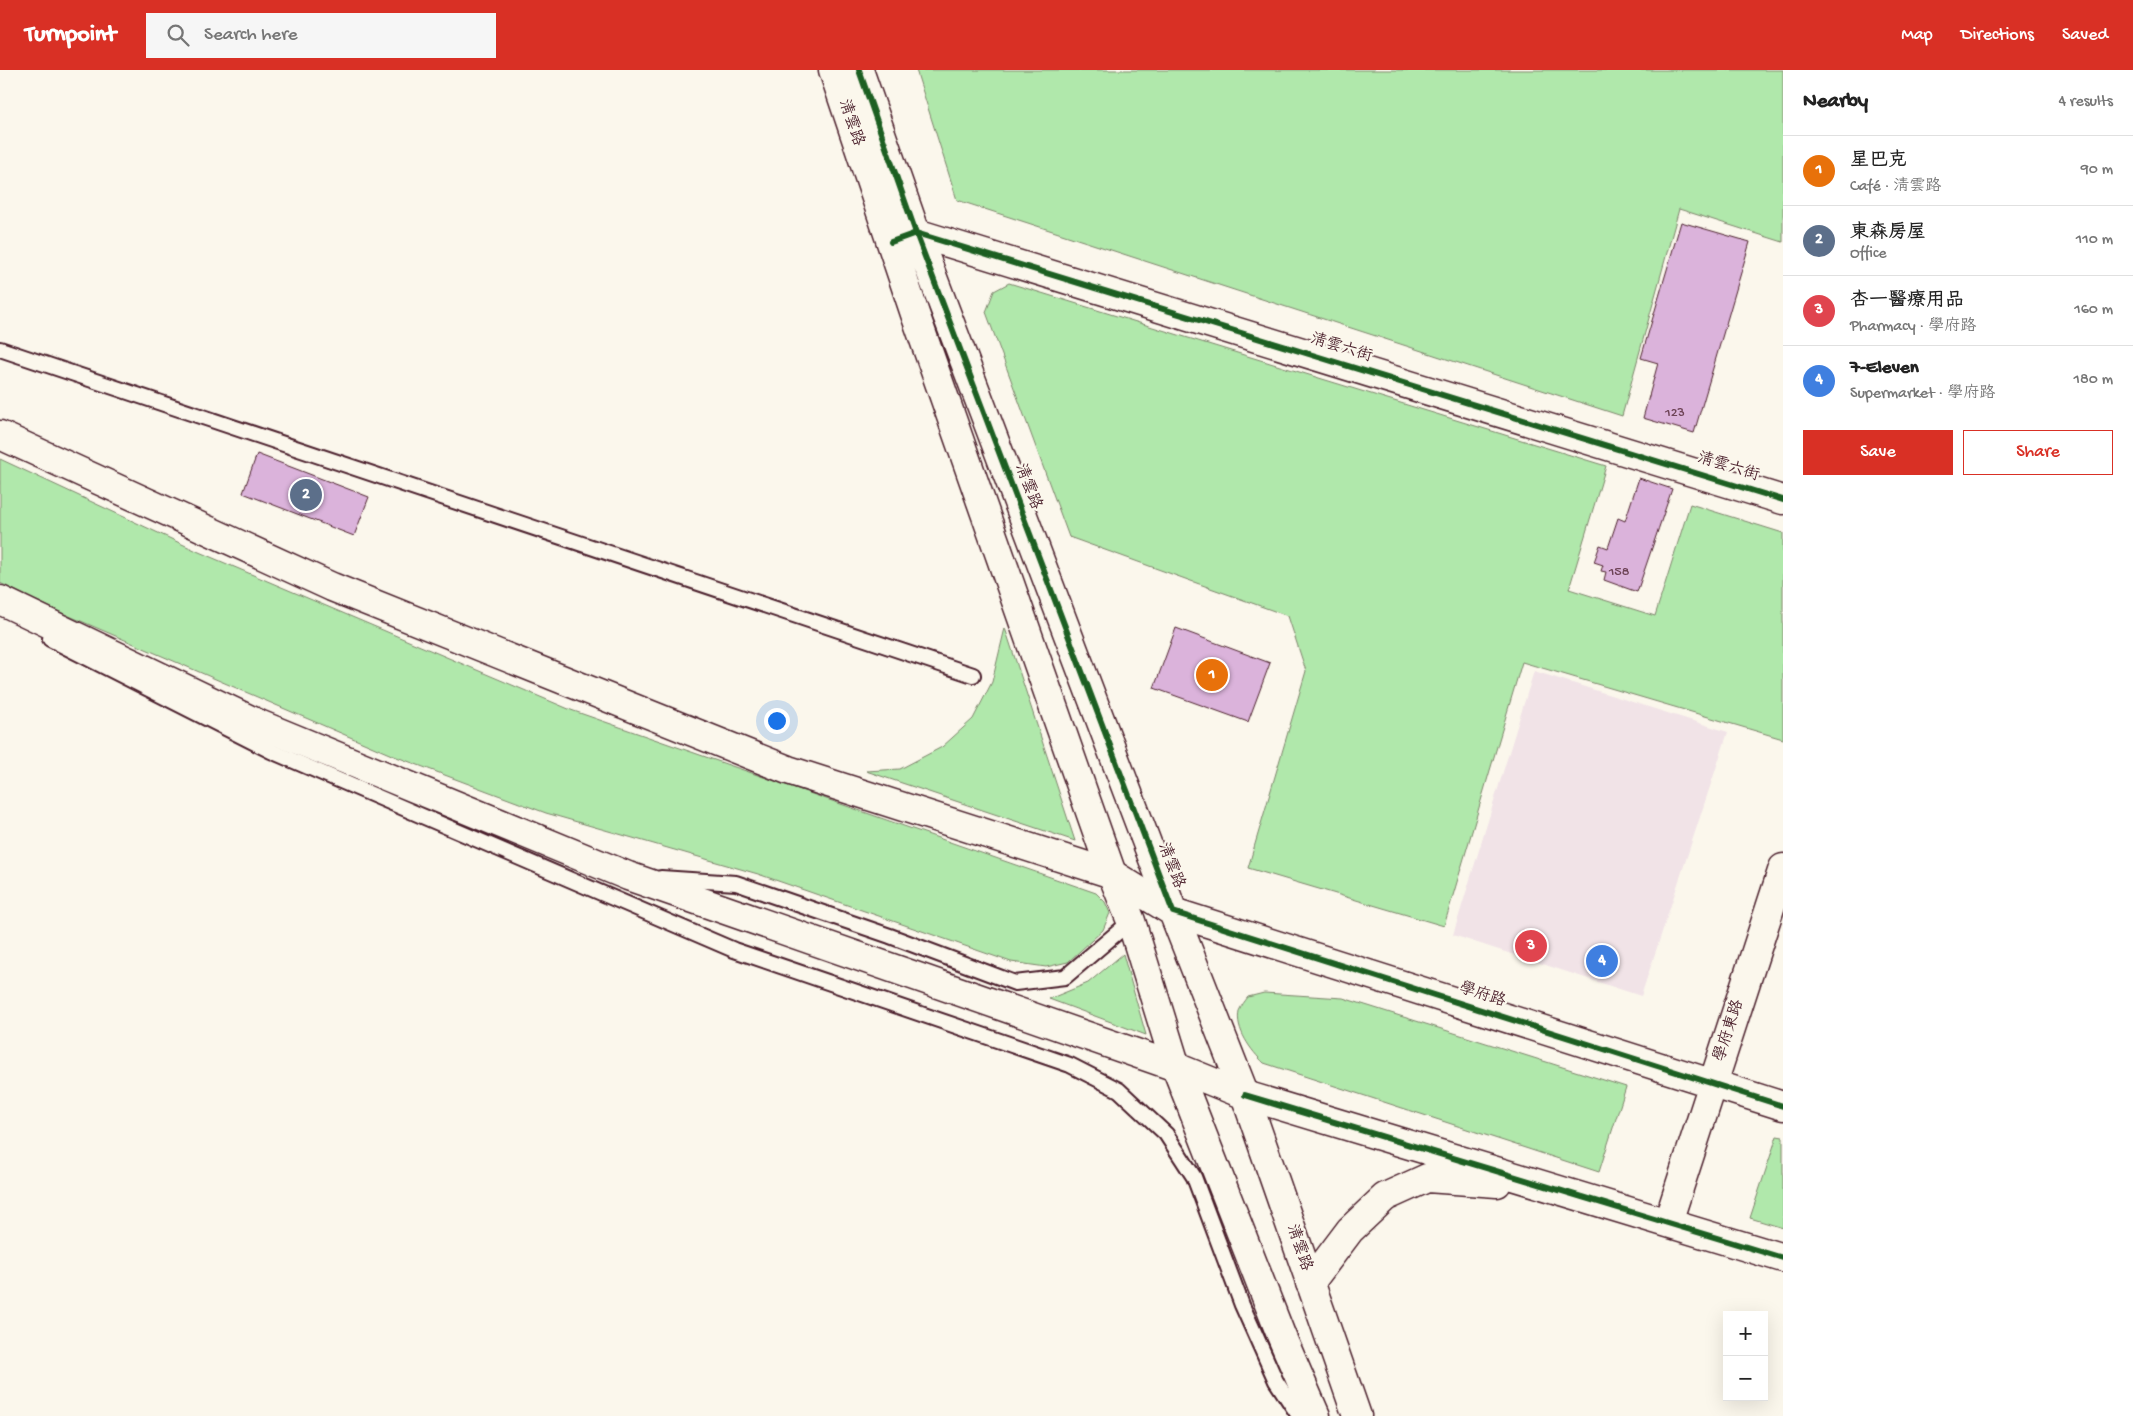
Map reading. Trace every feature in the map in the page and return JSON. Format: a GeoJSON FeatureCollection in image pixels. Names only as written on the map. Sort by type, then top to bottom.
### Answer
{"type":"FeatureCollection","features":[{"type":"Feature","properties":{"kind":"street","name":"清雲路"},"geometry":{"type":"LineString","coordinates":[[832,70],[1112,874],[1131,921],[1176,1067],[1281,1335],[1316,1416]]}},
{"type":"Feature","properties":{"kind":"street","name":"清雲路"},"geometry":{"type":"LineString","coordinates":[[860,70],[916,233],[1173,912],[1245,1095],[1357,1416]]}},
{"type":"Feature","properties":{"kind":"street"},"geometry":{"type":"LineString","coordinates":[[891,242],[916,233]]}},
{"type":"Feature","properties":{"kind":"street","name":"清雲六街"},"geometry":{"type":"LineString","coordinates":[[916,233],[1783,500]]}},
{"type":"Feature","properties":{"kind":"street","name":"學府路"},"geometry":{"type":"LineString","coordinates":[[0,435],[332,587],[770,762],[1112,874],[1173,912],[1783,1106]]}},
{"type":"Feature","properties":{"kind":"street"},"geometry":{"type":"LineString","coordinates":[[0,600],[260,724],[628,876],[1176,1067],[1245,1095],[1783,1258]]}},
{"type":"Feature","properties":{"kind":"street","name":"學府東路"},"geometry":{"type":"LineString","coordinates":[[1668,1222],[1783,868]]}},
{"type":"Feature","properties":{"kind":"street"},"geometry":{"type":"LineString","coordinates":[[1310,1283],[1350,1230],[1385,1197],[1427,1178],[1548,1186]]}},
{"type":"Feature","properties":{"kind":"lane"},"geometry":{"type":"LineString","coordinates":[[0,349],[973,675]]}},
{"type":"Feature","properties":{"kind":"lane"},"geometry":{"type":"LineString","coordinates":[[0,613],[271,751],[716,942],[1070,1065],[1119,1090],[1166,1134],[1194,1177],[1242,1305],[1276,1382],[1299,1416]]}},
{"type":"Feature","properties":{"kind":"lane"},"geometry":{"type":"LineString","coordinates":[[628,876],[736,883],[890,936],[1015,983],[1065,977],[1131,921]]}},
{"type":"Feature","properties":{"kind":"shaded area"},"geometry":{"type":"Polygon","coordinates":[[[1534,671],[1728,732],[1641,996],[1453,935],[1534,671]]]}},
{"type":"Feature","properties":{"kind":"green space"},"geometry":{"type":"Polygon","coordinates":[[[916,70],[1783,70],[1783,242],[1679,209],[1622,416],[957,200],[916,70]]]}},
{"type":"Feature","properties":{"kind":"green space"},"geometry":{"type":"Polygon","coordinates":[[[1009,283],[1606,466],[1569,589],[1655,616],[1690,504],[1783,533],[1783,739],[1522,662],[1444,926],[1248,868],[1306,671],[1288,616],[1069,537],[986,312],[994,291],[1009,283]]]}},
{"type":"Feature","properties":{"kind":"green space"},"geometry":{"type":"Polygon","coordinates":[[[0,459],[199,552],[571,710],[1096,893],[1105,902],[1110,913],[1103,930],[1068,962],[1046,967],[1011,962],[758,874],[546,813],[394,756],[60,612],[0,583],[0,459]]]}},
{"type":"Feature","properties":{"kind":"green space"},"geometry":{"type":"Polygon","coordinates":[[[1005,628],[1075,841],[866,771],[900,769],[942,747],[973,719],[992,682],[1005,628]]]}},
{"type":"Feature","properties":{"kind":"green space"},"geometry":{"type":"Polygon","coordinates":[[[1123,954],[1146,1035],[1049,999],[1088,983],[1123,954]]]}},
{"type":"Feature","properties":{"kind":"green space"},"geometry":{"type":"Polygon","coordinates":[[[1264,993],[1343,998],[1626,1087],[1599,1172],[1264,1063],[1245,1039],[1238,1018],[1239,1011],[1248,997],[1264,993]]]}},
{"type":"Feature","properties":{"kind":"green space"},"geometry":{"type":"Polygon","coordinates":[[[1777,1136],[1783,1137],[1783,1228],[1750,1218],[1777,1136]]]}},
{"type":"Feature","properties":{"kind":"building"},"geometry":{"type":"Polygon","coordinates":[[[1681,222],[1750,242],[1694,433],[1643,418],[1658,363],[1641,358],[1681,222]]]}},
{"type":"Feature","properties":{"kind":"building"},"geometry":{"type":"Polygon","coordinates":[[[257,454],[369,497],[354,536],[243,493],[257,454]]]}},
{"type":"Feature","properties":{"kind":"building"},"geometry":{"type":"Polygon","coordinates":[[[1639,478],[1672,489],[1637,592],[1604,580],[1606,572],[1601,571],[1603,565],[1594,562],[1600,545],[1608,548],[1618,518],[1625,521],[1639,478]]]}},
{"type":"Feature","properties":{"kind":"building"},"geometry":{"type":"Polygon","coordinates":[[[1176,628],[1270,663],[1248,722],[1154,688],[1176,628]]]}},
{"type":"Feature","properties":{"kind":"cycle path"},"geometry":{"type":"LineString","coordinates":[[859,70],[916,233],[1173,912],[1783,1106]]}},
{"type":"Feature","properties":{"kind":"cycle path"},"geometry":{"type":"LineString","coordinates":[[891,242],[916,233],[1783,500]]}},
{"type":"Feature","properties":{"kind":"cycle path"},"geometry":{"type":"LineString","coordinates":[[1245,1095],[1783,1258]]}},
{"type":"Feature","properties":{"kind":"place","name":"東森房屋"},"geometry":{"type":"Point","coordinates":[306,495]}},
{"type":"Feature","properties":{"kind":"place","name":"星巴克"},"geometry":{"type":"Point","coordinates":[1212,675]}},
{"type":"Feature","properties":{"kind":"place","name":"杏一醫療用品"},"geometry":{"type":"Point","coordinates":[1531,946]}},
{"type":"Feature","properties":{"kind":"place","name":"7-Eleven"},"geometry":{"type":"Point","coordinates":[1602,961]}}]}
